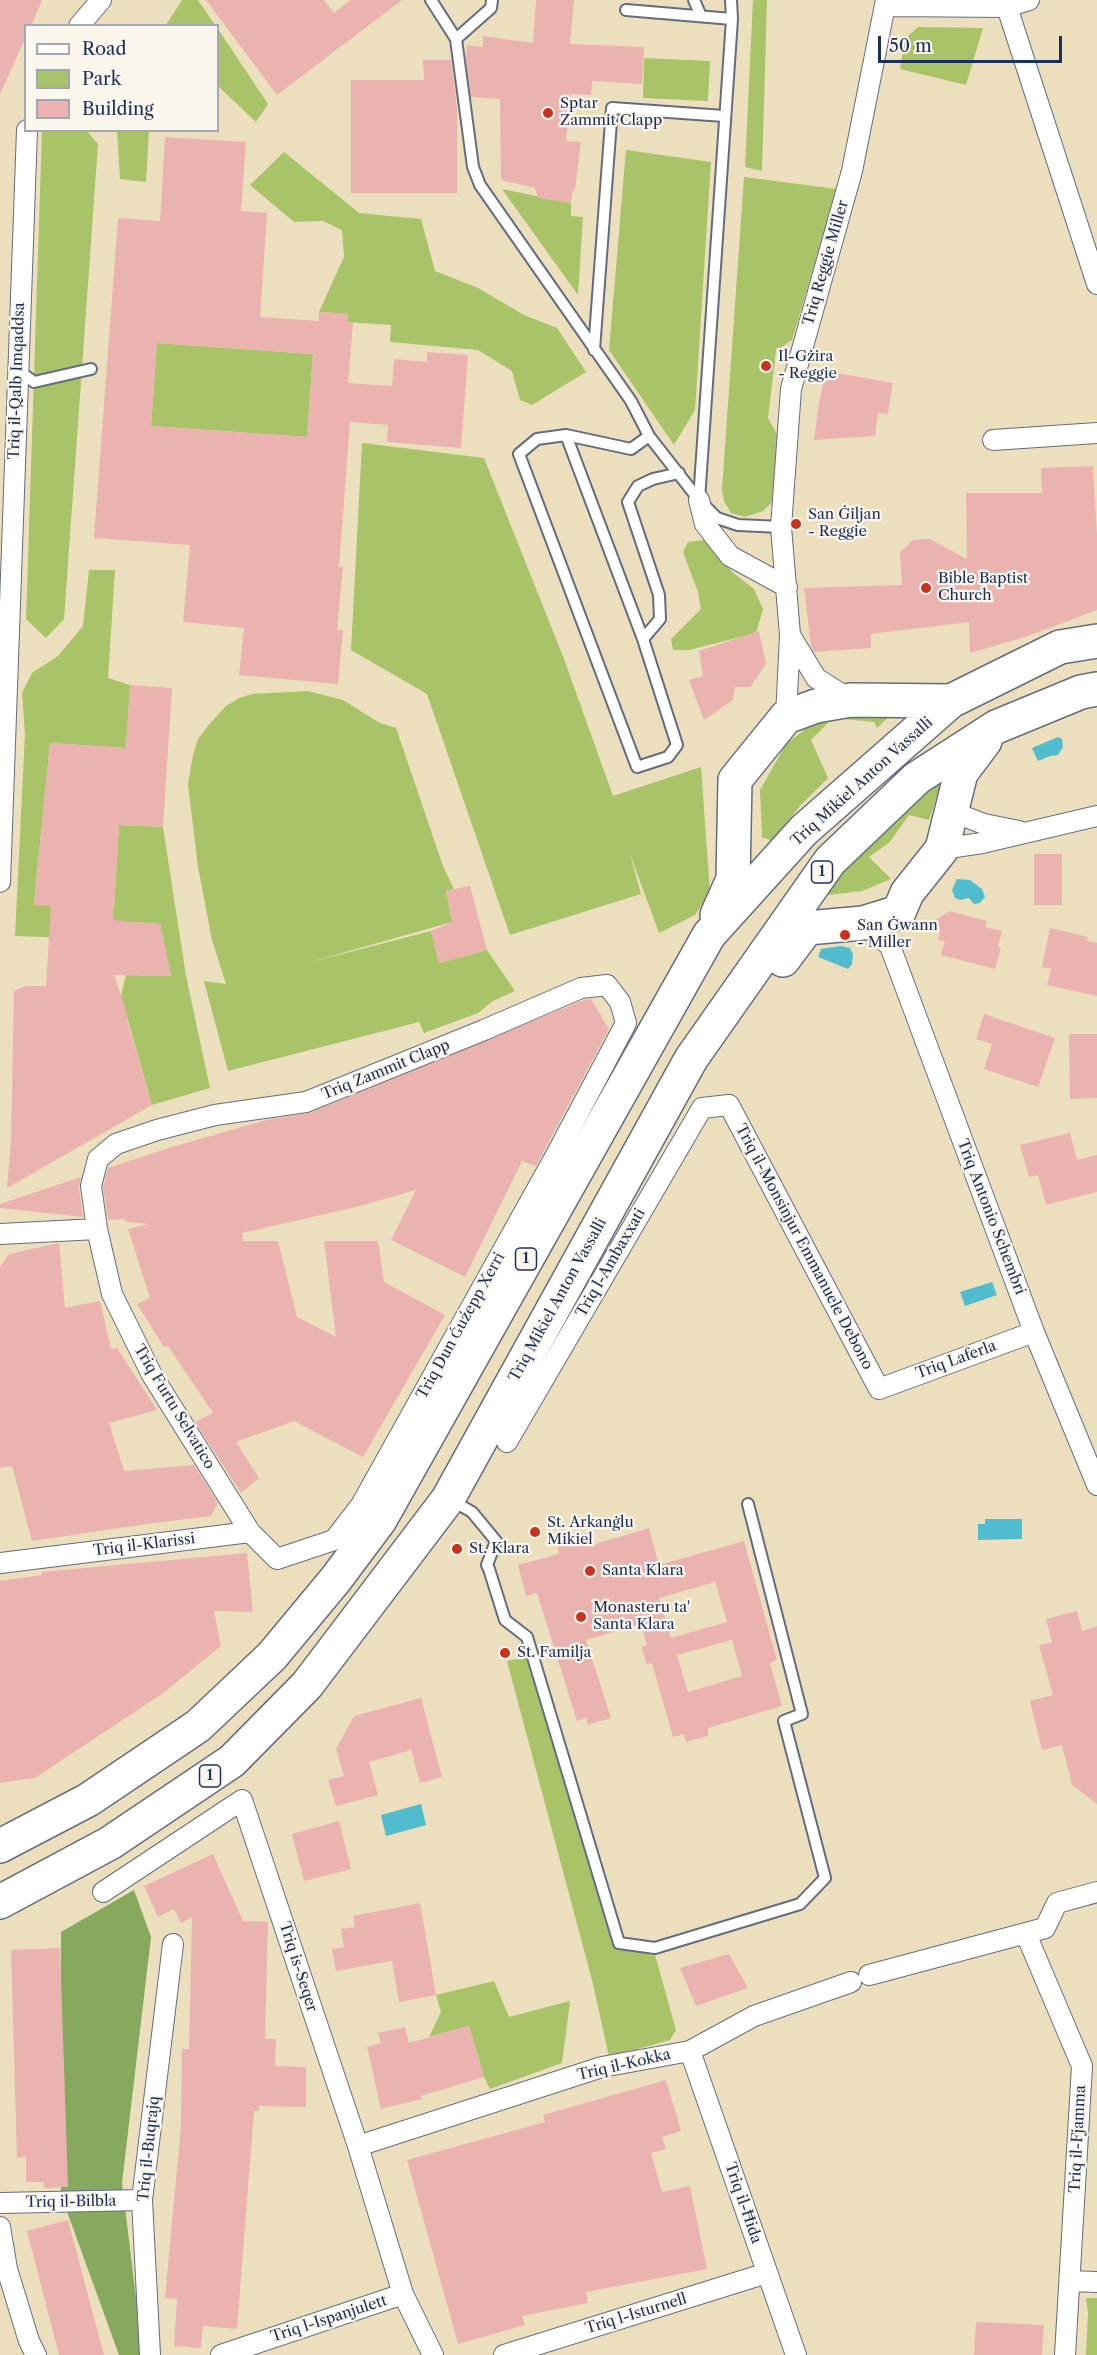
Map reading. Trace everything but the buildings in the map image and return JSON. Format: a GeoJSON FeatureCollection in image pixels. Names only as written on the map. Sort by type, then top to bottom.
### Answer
{"type":"FeatureCollection","features":[{"type":"Feature","properties":{"kind":"highway","name":"Triq Mikiel Anton Vassalli"},"geometry":{"type":"LineString","coordinates":[[5,1844],[88,1800],[198,1726],[272,1656],[336,1579],[371,1512],[709,935],[804,830],[951,701],[1060,647],[1097,641]]}},
{"type":"Feature","properties":{"kind":"highway","name":"Triq Mikiel Anton Vassalli"},"geometry":{"type":"LineString","coordinates":[[2,1901],[110,1843],[232,1761],[308,1685],[448,1498],[691,1059],[830,861],[917,778],[996,727],[1081,692],[1097,689]]}},
{"type":"Feature","properties":{"kind":"highway","name":"1"},"geometry":{"type":"LineString","coordinates":[[709,935],[733,879],[735,780],[786,717],[816,706],[851,700],[951,701]]}},
{"type":"Feature","properties":{"kind":"highway"},"geometry":{"type":"LineString","coordinates":[[899,912],[907,893],[942,849],[961,773],[996,727]]}},
{"type":"Feature","properties":{"kind":"highway","name":"1"},"geometry":{"type":"LineString","coordinates":[[691,1059],[724,1038],[807,928],[863,923],[899,912]]}},
{"type":"Feature","properties":{"kind":"street"},"geometry":{"type":"LineString","coordinates":[[81,24],[101,0]]}},
{"type":"Feature","properties":{"kind":"street"},"geometry":{"type":"LineString","coordinates":[[886,3],[1006,7],[1029,0]]}},
{"type":"Feature","properties":{"kind":"street","name":"Triq Reggie Miller"},"geometry":{"type":"LineString","coordinates":[[786,717],[790,635],[781,527],[791,389],[852,171],[886,3]]}},
{"type":"Feature","properties":{"kind":"street"},"geometry":{"type":"LineString","coordinates":[[1006,7],[1097,284]]}},
{"type":"Feature","properties":{"kind":"street","name":"Triq il-Qalb Imqaddsa"},"geometry":{"type":"LineString","coordinates":[[0,882],[3,708],[27,132]]}},
{"type":"Feature","properties":{"kind":"street"},"geometry":{"type":"LineString","coordinates":[[993,440],[1097,433]]}},
{"type":"Feature","properties":{"kind":"street"},"geometry":{"type":"LineString","coordinates":[[699,500],[705,524],[730,556],[787,587]]}},
{"type":"Feature","properties":{"kind":"street","name":"Triq Reggie Miller"},"geometry":{"type":"LineString","coordinates":[[790,635],[816,678],[851,700]]}},
{"type":"Feature","properties":{"kind":"street"},"geometry":{"type":"LineString","coordinates":[[950,812],[984,824],[1025,833]]}},
{"type":"Feature","properties":{"kind":"street"},"geometry":{"type":"LineString","coordinates":[[942,849],[982,843],[1097,816]]}},
{"type":"Feature","properties":{"kind":"street"},"geometry":{"type":"LineString","coordinates":[[890,946],[899,912]]}},
{"type":"Feature","properties":{"kind":"street","name":"Triq Antonio Schembri"},"geometry":{"type":"LineString","coordinates":[[863,923],[890,946],[1034,1332],[1097,1485]]}},
{"type":"Feature","properties":{"kind":"street","name":"Triq Zammit Clapp"},"geometry":{"type":"LineString","coordinates":[[116,1144],[157,1130],[215,1115],[306,1102],[581,988],[607,985],[620,1002],[626,1023]]}},
{"type":"Feature","properties":{"kind":"street","name":"Triq Dun Ǵuźepp Xerri"},"geometry":{"type":"LineString","coordinates":[[250,1532],[277,1559],[334,1540],[371,1512],[626,1023]]}},
{"type":"Feature","properties":{"kind":"street","name":"Triq il-Monsinjur Emmanuele Debono"},"geometry":{"type":"LineString","coordinates":[[729,1105],[879,1389]]}},
{"type":"Feature","properties":{"kind":"street","name":"Triq l-Ambaxxati"},"geometry":{"type":"LineString","coordinates":[[507,1442],[702,1108],[729,1105]]}},
{"type":"Feature","properties":{"kind":"street","name":"Triq Furtu Selvatico"},"geometry":{"type":"LineString","coordinates":[[116,1144],[98,1159],[91,1186],[97,1228],[112,1294],[152,1375],[250,1532]]}},
{"type":"Feature","properties":{"kind":"street"},"geometry":{"type":"LineString","coordinates":[[0,1234],[97,1228]]}},
{"type":"Feature","properties":{"kind":"street","name":"Triq Laferla"},"geometry":{"type":"LineString","coordinates":[[879,1389],[1034,1332]]}},
{"type":"Feature","properties":{"kind":"street","name":"Triq il-Klarissi"},"geometry":{"type":"LineString","coordinates":[[0,1563],[250,1532]]}},
{"type":"Feature","properties":{"kind":"street","name":"Triq is-Seqer"},"geometry":{"type":"LineString","coordinates":[[103,1892],[242,1800],[358,2146],[403,2294],[433,2355]]}},
{"type":"Feature","properties":{"kind":"street","name":"Triq il-Kokka"},"geometry":{"type":"LineString","coordinates":[[358,2146],[602,2067],[690,2051],[754,2016],[860,1979],[1045,1928],[1057,1903],[1097,1892]]}},
{"type":"Feature","properties":{"kind":"street","name":"Triq il-Fjamma"},"geometry":{"type":"LineString","coordinates":[[1026,1934],[1082,2066],[1065,2355]]}},
{"type":"Feature","properties":{"kind":"street","name":"Triq il-Buqrajq"},"geometry":{"type":"LineString","coordinates":[[150,2355],[142,2200],[173,1944]]}},
{"type":"Feature","properties":{"kind":"street","name":"Triq il-Ħida"},"geometry":{"type":"LineString","coordinates":[[690,2051],[796,2355]]}},
{"type":"Feature","properties":{"kind":"street","name":"Triq il-Bilbla"},"geometry":{"type":"LineString","coordinates":[[0,2203],[142,2200]]}},
{"type":"Feature","properties":{"kind":"street"},"geometry":{"type":"LineString","coordinates":[[0,2227],[7,2269],[29,2341],[36,2355]]}},
{"type":"Feature","properties":{"kind":"street","name":"Triq l-Isturnell"},"geometry":{"type":"LineString","coordinates":[[504,2355],[768,2273]]}},
{"type":"Feature","properties":{"kind":"street"},"geometry":{"type":"LineString","coordinates":[[1070,2281],[1097,2282]]}},
{"type":"Feature","properties":{"kind":"street","name":"Triq l-Ispanjulett"},"geometry":{"type":"LineString","coordinates":[[228,2354],[403,2294]]}},
{"type":"Feature","properties":{"kind":"lane"},"geometry":{"type":"LineString","coordinates":[[431,0],[456,39],[473,166],[480,185],[631,400],[650,436],[699,500],[717,518],[738,525],[781,527]]}},
{"type":"Feature","properties":{"kind":"lane"},"geometry":{"type":"LineString","coordinates":[[456,39],[491,8],[492,0]]}},
{"type":"Feature","properties":{"kind":"lane"},"geometry":{"type":"LineString","coordinates":[[694,0],[701,16]]}},
{"type":"Feature","properties":{"kind":"lane"},"geometry":{"type":"LineString","coordinates":[[699,500],[732,19],[731,0]]}},
{"type":"Feature","properties":{"kind":"lane"},"geometry":{"type":"LineString","coordinates":[[626,10],[732,19]]}},
{"type":"Feature","properties":{"kind":"lane"},"geometry":{"type":"LineString","coordinates":[[594,350],[612,108],[724,116]]}},
{"type":"Feature","properties":{"kind":"lane"},"geometry":{"type":"LineString","coordinates":[[17,369],[34,382],[91,369]]}},
{"type":"Feature","properties":{"kind":"lane"},"geometry":{"type":"LineString","coordinates":[[566,435],[643,639],[677,745],[668,757],[637,767],[519,454],[537,439],[566,435],[631,449],[650,436]]}},
{"type":"Feature","properties":{"kind":"lane"},"geometry":{"type":"LineString","coordinates":[[643,639],[660,619],[659,595],[628,502],[638,486],[653,479],[679,473]]}},
{"type":"Feature","properties":{"kind":"lane"},"geometry":{"type":"LineString","coordinates":[[448,1498],[472,1512],[496,1541],[488,1565],[489,1569],[505,1620],[527,1637],[619,1943],[655,1948],[800,1904],[825,1878],[784,1721],[802,1714],[748,1504]]}},
{"type":"Feature","properties":{"kind":"green space"},"geometry":{"type":"Polygon","coordinates":[[[182,0],[198,0],[214,24],[167,24],[182,0]]]}},
{"type":"Feature","properties":{"kind":"green space"},"geometry":{"type":"Polygon","coordinates":[[[753,0],[767,0],[762,171],[745,167],[753,0]]]}},
{"type":"Feature","properties":{"kind":"green space"},"geometry":{"type":"Polygon","coordinates":[[[918,27],[983,28],[966,85],[900,69],[905,39],[918,27]]]}},
{"type":"Feature","properties":{"kind":"green space"},"geometry":{"type":"Polygon","coordinates":[[[219,30],[268,104],[256,122],[219,87],[219,30]]]}},
{"type":"Feature","properties":{"kind":"green space"},"geometry":{"type":"Polygon","coordinates":[[[644,58],[710,61],[708,101],[643,98],[644,58]]]}},
{"type":"Feature","properties":{"kind":"green space"},"geometry":{"type":"Polygon","coordinates":[[[42,132],[88,132],[98,144],[64,619],[46,638],[26,619],[42,132]]]}},
{"type":"Feature","properties":{"kind":"green space"},"geometry":{"type":"Polygon","coordinates":[[[117,132],[149,132],[146,182],[120,179],[117,132]]]}},
{"type":"Feature","properties":{"kind":"green space"},"geometry":{"type":"Polygon","coordinates":[[[626,150],[711,162],[695,410],[674,445],[609,350],[626,150]]]}},
{"type":"Feature","properties":{"kind":"green space"},"geometry":{"type":"Polygon","coordinates":[[[284,152],[359,213],[421,219],[435,271],[478,288],[524,315],[557,328],[586,372],[532,405],[520,400],[512,371],[478,350],[390,342],[391,325],[347,322],[348,314],[319,312],[344,257],[342,230],[323,221],[294,222],[250,185],[284,152]]]}},
{"type":"Feature","properties":{"kind":"green space"},"geometry":{"type":"Polygon","coordinates":[[[744,177],[837,189],[792,340],[776,351],[768,418],[778,436],[772,502],[763,511],[745,517],[731,513],[724,501],[722,489],[744,177]]]}},
{"type":"Feature","properties":{"kind":"green space"},"geometry":{"type":"Polygon","coordinates":[[[502,189],[571,203],[571,216],[583,217],[578,295],[502,189]]]}},
{"type":"Feature","properties":{"kind":"green space"},"geometry":{"type":"Polygon","coordinates":[[[157,343],[313,354],[307,437],[151,426],[157,343]]]}},
{"type":"Feature","properties":{"kind":"green space"},"geometry":{"type":"Polygon","coordinates":[[[362,443],[484,458],[564,659],[613,796],[701,767],[710,892],[695,915],[659,933],[630,854],[641,894],[510,935],[427,694],[351,650],[362,443]]]}},
{"type":"Feature","properties":{"kind":"green space"},"geometry":{"type":"Polygon","coordinates":[[[706,540],[732,572],[754,589],[763,609],[756,633],[689,650],[673,650],[671,639],[701,609],[698,592],[683,552],[688,542],[706,540]]]}},
{"type":"Feature","properties":{"kind":"green space"},"geometry":{"type":"Polygon","coordinates":[[[89,570],[115,570],[108,678],[130,685],[126,748],[50,743],[34,904],[114,909],[119,825],[163,827],[186,976],[210,1088],[152,1105],[121,996],[126,975],[171,976],[160,924],[135,922],[131,940],[15,936],[25,734],[22,693],[32,673],[58,656],[83,626],[89,570]]]}},
{"type":"Feature","properties":{"kind":"green space"},"geometry":{"type":"Polygon","coordinates":[[[308,691],[343,700],[380,723],[396,728],[443,866],[454,889],[446,891],[452,922],[307,963],[431,931],[439,963],[487,950],[515,991],[493,1001],[478,1013],[424,1033],[419,1022],[228,1071],[204,981],[226,984],[212,940],[198,867],[188,784],[193,755],[198,739],[208,726],[226,706],[239,698],[252,694],[308,691]]]}},
{"type":"Feature","properties":{"kind":"green space"},"geometry":{"type":"Polygon","coordinates":[[[846,707],[893,713],[877,728],[874,722],[833,718],[811,740],[828,778],[800,806],[772,841],[762,837],[760,790],[786,744],[807,728],[846,707]]]}},
{"type":"Feature","properties":{"kind":"green space"},"geometry":{"type":"Polygon","coordinates":[[[942,781],[943,796],[937,795],[929,820],[909,815],[889,843],[869,857],[891,879],[862,891],[820,896],[861,846],[908,801],[942,781]]]}},
{"type":"Feature","properties":{"kind":"green space"},"geometry":{"type":"Polygon","coordinates":[[[527,1657],[610,1934],[622,1949],[655,1955],[676,2030],[670,2040],[609,2057],[593,1984],[507,1661],[527,1657]]]}},
{"type":"Feature","properties":{"kind":"green space"},"geometry":{"type":"Polygon","coordinates":[[[134,1890],[151,1937],[122,2183],[143,2355],[119,2355],[61,2195],[61,1932],[134,1890]]]}},
{"type":"Feature","properties":{"kind":"green space"},"geometry":{"type":"Polygon","coordinates":[[[494,1981],[509,2017],[570,2001],[562,2063],[490,2089],[484,2077],[469,2026],[429,2037],[441,2012],[436,1995],[494,1981]]]}},
{"type":"Feature","properties":{"kind":"green space"},"geometry":{"type":"Polygon","coordinates":[[[1086,2298],[1097,2298],[1097,2355],[1086,2355],[1088,2313],[1086,2298]]]}},
{"type":"Feature","properties":{"kind":"water"},"geometry":{"type":"Polygon","coordinates":[[[1058,737],[1062,739],[1063,747],[1058,755],[1038,761],[1032,748],[1058,737]]]}},
{"type":"Feature","properties":{"kind":"water"},"geometry":{"type":"Polygon","coordinates":[[[957,879],[970,880],[982,889],[985,897],[980,903],[974,904],[969,898],[960,900],[955,898],[952,890],[957,879]]]}},
{"type":"Feature","properties":{"kind":"water"},"geometry":{"type":"Polygon","coordinates":[[[841,946],[850,948],[853,954],[852,964],[848,969],[818,957],[821,949],[841,946]]]}},
{"type":"Feature","properties":{"kind":"water"},"geometry":{"type":"Polygon","coordinates":[[[992,1282],[997,1295],[965,1306],[960,1292],[992,1282]]]}},
{"type":"Feature","properties":{"kind":"water"},"geometry":{"type":"Polygon","coordinates":[[[985,1519],[1022,1519],[1022,1539],[978,1540],[978,1524],[985,1524],[985,1519]]]}},
{"type":"Feature","properties":{"kind":"water"},"geometry":{"type":"Polygon","coordinates":[[[421,1804],[426,1825],[386,1836],[381,1815],[421,1804]]]}},
{"type":"Feature","properties":{"kind":"place","name":"Sptar Zammit Clapp"},"geometry":{"type":"Point","coordinates":[548,113]}},
{"type":"Feature","properties":{"kind":"place","name":"Il-Gżira - Reggie"},"geometry":{"type":"Point","coordinates":[766,366]}},
{"type":"Feature","properties":{"kind":"place","name":"San Ġiljan - Reggie"},"geometry":{"type":"Point","coordinates":[796,524]}},
{"type":"Feature","properties":{"kind":"place","name":"Bible Baptist Church"},"geometry":{"type":"Point","coordinates":[926,588]}},
{"type":"Feature","properties":{"kind":"place","name":"San Ġwann - Miller"},"geometry":{"type":"Point","coordinates":[845,935]}},
{"type":"Feature","properties":{"kind":"place","name":"St. Arkanġlu Mikiel"},"geometry":{"type":"Point","coordinates":[535,1532]}},
{"type":"Feature","properties":{"kind":"place","name":"St. Klara"},"geometry":{"type":"Point","coordinates":[457,1549]}},
{"type":"Feature","properties":{"kind":"place","name":"Santa Klara"},"geometry":{"type":"Point","coordinates":[590,1571]}},
{"type":"Feature","properties":{"kind":"place","name":"Monasteru ta' Santa Klara"},"geometry":{"type":"Point","coordinates":[581,1617]}},
{"type":"Feature","properties":{"kind":"place","name":"St. Familja"},"geometry":{"type":"Point","coordinates":[505,1653]}}]}
